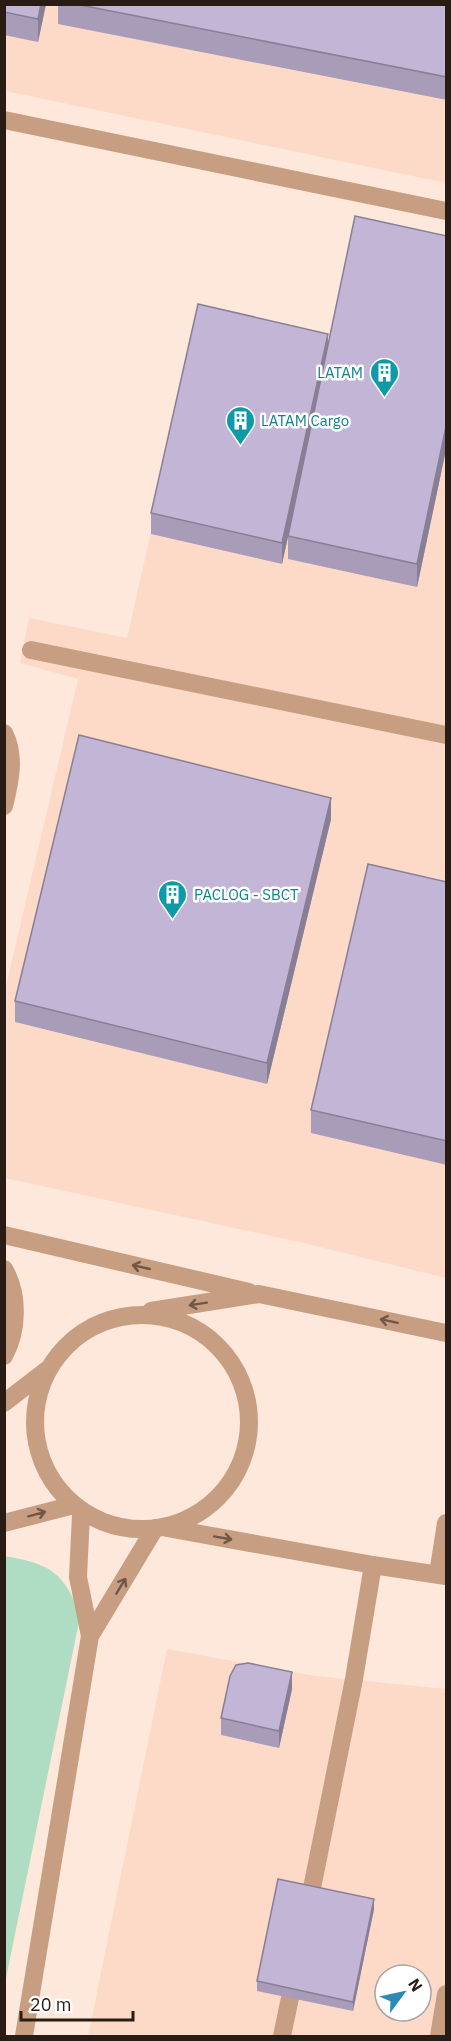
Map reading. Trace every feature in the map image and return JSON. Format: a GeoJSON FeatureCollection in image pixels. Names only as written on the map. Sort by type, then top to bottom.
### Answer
{"type":"FeatureCollection","features":[{"type":"Feature","properties":{"kind":"street"},"geometry":{"type":"LineString","coordinates":[[4,120],[447,211]]}},
{"type":"Feature","properties":{"kind":"street"},"geometry":{"type":"LineString","coordinates":[[31,650],[447,735]]}},
{"type":"Feature","properties":{"kind":"street"},"geometry":{"type":"LineString","coordinates":[[4,733],[9,741],[11,774],[4,806]]}},
{"type":"Feature","properties":{"kind":"street"},"geometry":{"type":"LineString","coordinates":[[4,1235],[259,1294],[447,1333]]}},
{"type":"Feature","properties":{"kind":"street"},"geometry":{"type":"LineString","coordinates":[[4,1269],[16,1301],[12,1342],[4,1356]]}},
{"type":"Feature","properties":{"kind":"street"},"geometry":{"type":"LineString","coordinates":[[4,1403],[48,1369],[68,1344],[95,1325],[126,1315],[259,1294]]}},
{"type":"Feature","properties":{"kind":"street"},"geometry":{"type":"LineString","coordinates":[[90,1636],[161,1528],[200,1514],[227,1490],[244,1458],[250,1421],[243,1385],[225,1353],[197,1329],[163,1316],[126,1315]]}},
{"type":"Feature","properties":{"kind":"street"},"geometry":{"type":"LineString","coordinates":[[48,1369],[36,1402],[36,1437],[46,1470],[60,1496],[75,1510],[130,1528],[161,1528],[442,1575],[447,1523]]}},
{"type":"Feature","properties":{"kind":"street"},"geometry":{"type":"LineString","coordinates":[[4,1523],[75,1510]]}},
{"type":"Feature","properties":{"kind":"street"},"geometry":{"type":"LineString","coordinates":[[24,2037],[90,1636],[78,1576],[75,1510]]}},
{"type":"Feature","properties":{"kind":"street"},"geometry":{"type":"LineString","coordinates":[[305,1921],[354,1680],[373,1565]]}},
{"type":"Feature","properties":{"kind":"street"},"geometry":{"type":"LineString","coordinates":[[282,2037],[298,1956]]}},
{"type":"Feature","properties":{"kind":"street"},"geometry":{"type":"LineString","coordinates":[[439,2037],[447,1994]]}},
{"type":"Feature","properties":{"kind":"shaded area"},"geometry":{"type":"Polygon","coordinates":[[[5,5],[446,5],[446,183],[5,91],[5,5]]]}},
{"type":"Feature","properties":{"kind":"shaded area"},"geometry":{"type":"Polygon","coordinates":[[[446,259],[446,1278],[308,1244],[5,1178],[5,990],[78,679],[20,663],[29,618],[127,638],[198,325],[328,355],[446,259]]]}},
{"type":"Feature","properties":{"kind":"shaded area"},"geometry":{"type":"Polygon","coordinates":[[[167,1649],[316,1676],[446,1689],[446,2036],[88,2036],[167,1649]]]}},
{"type":"Feature","properties":{"kind":"green space"},"geometry":{"type":"Polygon","coordinates":[[[5,1556],[34,1563],[54,1573],[68,1590],[80,1617],[5,1983],[5,1556]]]}},
{"type":"Feature","properties":{"kind":"building"},"geometry":{"type":"Polygon","coordinates":[[[4,4],[41,4],[38,19],[4,12],[4,4]]]}},
{"type":"Feature","properties":{"kind":"building"},"geometry":{"type":"Polygon","coordinates":[[[75,4],[447,4],[447,77],[75,4]]]}},
{"type":"Feature","properties":{"kind":"building","name":"LATAM"},"geometry":{"type":"Polygon","coordinates":[[[355,216],[447,236],[447,422],[417,564],[288,536],[355,216]]]}},
{"type":"Feature","properties":{"kind":"building","name":"LATAM Cargo"},"geometry":{"type":"Polygon","coordinates":[[[198,304],[328,334],[282,543],[151,513],[198,304]]]}},
{"type":"Feature","properties":{"kind":"building","name":"PACLOG - SBCT"},"geometry":{"type":"Polygon","coordinates":[[[79,735],[331,798],[267,1063],[15,1001],[79,735]]]}},
{"type":"Feature","properties":{"kind":"building"},"geometry":{"type":"Polygon","coordinates":[[[368,864],[447,882],[447,1141],[311,1110],[368,864]]]}},
{"type":"Feature","properties":{"kind":"building"},"geometry":{"type":"Polygon","coordinates":[[[248,1663],[292,1672],[279,1731],[221,1718],[230,1676],[236,1665],[248,1663]]]}},
{"type":"Feature","properties":{"kind":"building"},"geometry":{"type":"Polygon","coordinates":[[[278,1879],[374,1899],[353,2002],[257,1981],[278,1879]]]}},
{"type":"Feature","properties":{"kind":"place","name":"LATAM"},"geometry":{"type":"Point","coordinates":[384,398]}},
{"type":"Feature","properties":{"kind":"place","name":"LATAM Cargo"},"geometry":{"type":"Point","coordinates":[240,446]}},
{"type":"Feature","properties":{"kind":"place","name":"PACLOG - SBCT"},"geometry":{"type":"Point","coordinates":[173,920]}}]}
